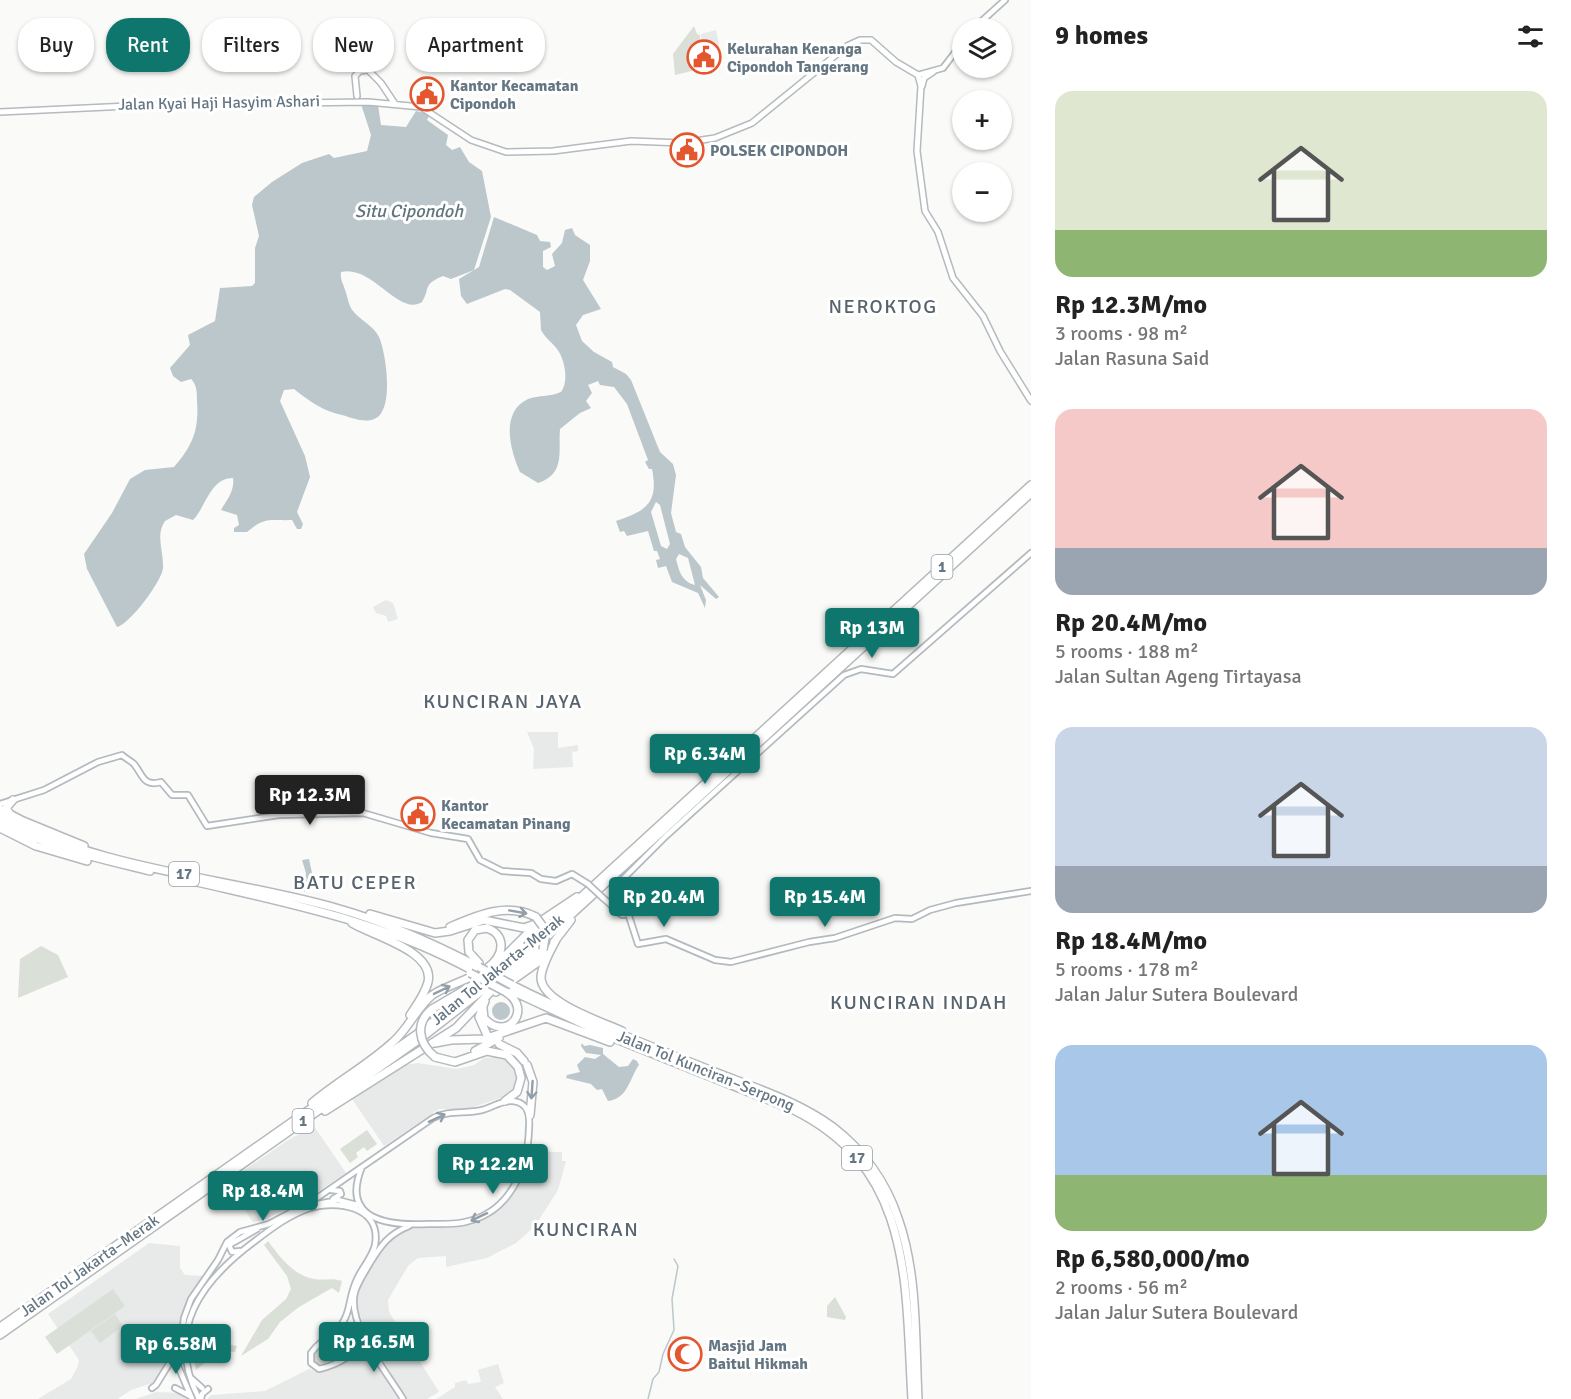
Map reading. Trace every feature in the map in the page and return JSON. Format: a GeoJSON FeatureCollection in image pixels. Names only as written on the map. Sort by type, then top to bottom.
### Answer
{"type":"FeatureCollection","features":[{"type":"Feature","properties":{"kind":"highway","name":"Jalan Tol Jakarta–Merak"},"geometry":{"type":"LineString","coordinates":[[0,1327],[460,1009],[525,957],[593,891],[1031,485]]}},
{"type":"Feature","properties":{"kind":"highway","name":"Jalan Tol Jakarta–Merak"},"geometry":{"type":"LineString","coordinates":[[0,1335],[457,1005],[593,891],[1031,493]]}},
{"type":"Feature","properties":{"kind":"highway"},"geometry":{"type":"LineString","coordinates":[[10,815],[6,808],[13,800]]}},
{"type":"Feature","properties":{"kind":"highway"},"geometry":{"type":"LineString","coordinates":[[0,809],[123,860]]}},
{"type":"Feature","properties":{"kind":"highway","name":"17"},"geometry":{"type":"LineString","coordinates":[[0,815],[63,847],[305,901]]}},
{"type":"Feature","properties":{"kind":"highway","name":"17"},"geometry":{"type":"LineString","coordinates":[[0,821],[32,838],[129,867],[339,915],[383,929],[476,969]]}},
{"type":"Feature","properties":{"kind":"highway"},"geometry":{"type":"LineString","coordinates":[[0,828],[17,838],[60,854],[129,867]]}},
{"type":"Feature","properties":{"kind":"highway"},"geometry":{"type":"LineString","coordinates":[[305,901],[351,909],[421,930],[446,932],[484,920],[519,928],[530,927],[593,891]]}},
{"type":"Feature","properties":{"kind":"highway"},"geometry":{"type":"LineString","coordinates":[[488,1035],[480,1024],[479,1015],[483,1004],[492,994],[541,961],[593,891]]}},
{"type":"Feature","properties":{"kind":"highway"},"geometry":{"type":"LineString","coordinates":[[267,899],[352,923],[476,969],[511,987],[518,1010],[513,1022],[503,1027],[493,1025],[483,1016],[484,1007],[492,994]]}},
{"type":"Feature","properties":{"kind":"highway","name":"Jalan Tol Kunciran–Serpong"},"geometry":{"type":"LineString","coordinates":[[305,901],[386,924],[511,987],[797,1110],[820,1125],[855,1156],[879,1189],[898,1227],[918,1399]]}},
{"type":"Feature","properties":{"kind":"highway"},"geometry":{"type":"LineString","coordinates":[[289,1127],[357,1091],[402,1060],[456,1028],[495,987],[543,950],[546,931],[536,917],[522,912],[499,910],[475,916],[444,929],[421,930]]}},
{"type":"Feature","properties":{"kind":"highway"},"geometry":{"type":"LineString","coordinates":[[505,1101],[517,1092],[521,1078],[518,1067],[507,1055],[490,1051],[463,1061],[447,1061],[435,1056],[425,1047],[420,1032],[423,1019],[432,1009],[485,978],[514,945],[531,932],[544,928],[566,912]]}},
{"type":"Feature","properties":{"kind":"highway"},"geometry":{"type":"LineString","coordinates":[[352,923],[415,953],[428,970],[424,993],[388,1046]]}},
{"type":"Feature","properties":{"kind":"highway"},"geometry":{"type":"LineString","coordinates":[[289,1127],[340,1080],[388,1046],[432,995],[476,975],[495,960],[501,949],[500,938],[494,931],[485,928],[473,932],[468,942],[476,969]]}},
{"type":"Feature","properties":{"kind":"highway"},"geometry":{"type":"LineString","coordinates":[[557,938],[542,974],[542,984],[549,996],[674,1059]]}},
{"type":"Feature","properties":{"kind":"highway","name":"17"},"geometry":{"type":"LineString","coordinates":[[511,987],[565,1017],[674,1059]]}},
{"type":"Feature","properties":{"kind":"highway"},"geometry":{"type":"LineString","coordinates":[[402,1060],[441,1041],[481,1039],[551,1018],[674,1059]]}},
{"type":"Feature","properties":{"kind":"highway"},"geometry":{"type":"LineString","coordinates":[[447,1061],[462,1058],[529,1023]]}},
{"type":"Feature","properties":{"kind":"highway"},"geometry":{"type":"LineString","coordinates":[[499,1044],[515,1052],[526,1063],[533,1082],[530,1115]]}},
{"type":"Feature","properties":{"kind":"highway","name":"Jalan Tol Kunciran–Serpong"},"geometry":{"type":"LineString","coordinates":[[911,1340],[912,1399]]}},
{"type":"Feature","properties":{"kind":"main road"},"geometry":{"type":"LineString","coordinates":[[985,18],[1005,0]]}},
{"type":"Feature","properties":{"kind":"main road","name":"Jalan Kyai Haji Hasyim Ashari"},"geometry":{"type":"LineString","coordinates":[[128,105],[392,102],[425,109],[482,145],[515,153],[630,141],[682,143],[729,134],[757,119],[815,69],[847,46],[860,40],[874,41],[896,62],[918,75]]}},
{"type":"Feature","properties":{"kind":"main road"},"geometry":{"type":"LineString","coordinates":[[952,58],[948,64],[924,78],[921,89],[917,151],[925,211],[938,232],[953,278],[983,316],[1000,351],[1031,401]]}},
{"type":"Feature","properties":{"kind":"main road"},"geometry":{"type":"LineString","coordinates":[[368,102],[357,96],[355,77],[359,72],[366,70],[375,75],[392,102]]}},
{"type":"Feature","properties":{"kind":"main road"},"geometry":{"type":"LineString","coordinates":[[921,89],[918,75],[933,72]]}},
{"type":"Feature","properties":{"kind":"main road","name":"Jalan Kyai Haji Hasyim Ashari"},"geometry":{"type":"LineString","coordinates":[[0,111],[355,99],[357,96]]}},
{"type":"Feature","properties":{"kind":"main road"},"geometry":{"type":"LineString","coordinates":[[1031,553],[893,674],[861,669],[844,675],[660,842],[622,880],[619,888],[638,944],[666,939],[715,960],[731,962],[809,942],[835,938],[895,918],[912,919],[930,910],[956,903],[1031,891]]}},
{"type":"Feature","properties":{"kind":"main road"},"geometry":{"type":"LineString","coordinates":[[0,804],[64,780],[98,762],[123,756],[147,782],[152,784],[162,782],[172,795],[188,795],[207,826],[285,815],[365,813],[431,833],[468,839],[481,861],[502,872],[531,873],[541,879],[556,881],[572,873],[623,915],[625,909]]}},
{"type":"Feature","properties":{"kind":"main road"},"geometry":{"type":"LineString","coordinates":[[323,1202],[342,1200],[361,1206],[382,1222],[412,1225],[469,1221],[493,1210],[503,1201],[520,1177],[530,1115],[519,1103],[505,1101],[483,1110],[437,1116],[324,1193]]}},
{"type":"Feature","properties":{"kind":"main road"},"geometry":{"type":"LineString","coordinates":[[361,1206],[356,1189],[362,1167]]}},
{"type":"Feature","properties":{"kind":"main road"},"geometry":{"type":"LineString","coordinates":[[191,1397],[178,1366],[190,1318],[200,1295],[218,1271],[243,1250],[286,1219],[340,1194],[336,1188],[324,1193],[229,1245],[232,1252],[243,1250]]}},
{"type":"Feature","properties":{"kind":"main road"},"geometry":{"type":"LineString","coordinates":[[307,1209],[336,1204],[353,1207],[366,1217],[374,1233],[372,1251],[353,1288],[348,1316],[334,1335]]}},
{"type":"Feature","properties":{"kind":"main road"},"geometry":{"type":"LineString","coordinates":[[403,1399],[362,1333],[354,1303],[362,1278],[384,1241],[395,1232],[412,1225]]}},
{"type":"Feature","properties":{"kind":"main road"},"geometry":{"type":"LineString","coordinates":[[208,1389],[200,1399],[190,1377],[183,1344],[191,1299],[218,1260],[227,1242],[240,1232],[259,1228]]}},
{"type":"Feature","properties":{"kind":"main road"},"geometry":{"type":"LineString","coordinates":[[354,1329],[362,1333],[360,1345],[348,1356],[322,1369],[311,1363],[309,1357],[312,1350],[334,1335],[354,1329]]}},
{"type":"Feature","properties":{"kind":"main road"},"geometry":{"type":"LineString","coordinates":[[152,1388],[156,1386],[183,1344]]}},
{"type":"Feature","properties":{"kind":"main road"},"geometry":{"type":"LineString","coordinates":[[190,1377],[201,1388]]}},
{"type":"Feature","properties":{"kind":"main road"},"geometry":{"type":"LineString","coordinates":[[175,1388],[191,1397]]}},
{"type":"Feature","properties":{"kind":"shaded area"},"geometry":{"type":"Polygon","coordinates":[[[694,26],[697,34],[700,35],[700,69],[675,75],[673,54],[694,26]]]}},
{"type":"Feature","properties":{"kind":"shaded area"},"geometry":{"type":"Polygon","coordinates":[[[716,30],[720,50],[702,56],[701,34],[716,30]]]}},
{"type":"Feature","properties":{"kind":"shaded area"},"geometry":{"type":"Polygon","coordinates":[[[386,600],[393,603],[398,619],[388,622],[386,616],[376,613],[373,607],[386,600]]]}},
{"type":"Feature","properties":{"kind":"shaded area"},"geometry":{"type":"Polygon","coordinates":[[[527,732],[558,732],[558,748],[578,745],[578,751],[573,752],[572,748],[573,767],[533,769],[534,749],[527,732]]]}},
{"type":"Feature","properties":{"kind":"shaded area"},"geometry":{"type":"Polygon","coordinates":[[[41,946],[58,955],[68,977],[18,998],[20,959],[41,946]]]}},
{"type":"Feature","properties":{"kind":"shaded area"},"geometry":{"type":"Polygon","coordinates":[[[497,1057],[508,1060],[518,1074],[510,1095],[467,1109],[439,1109],[384,1146],[352,1099],[405,1065],[418,1063],[457,1069],[474,1065],[484,1058],[497,1057]]]}},
{"type":"Feature","properties":{"kind":"shaded area"},"geometry":{"type":"Polygon","coordinates":[[[314,1126],[346,1173],[310,1197],[264,1220],[253,1222],[233,1193],[243,1185],[239,1178],[242,1176],[240,1173],[288,1140],[314,1126]]]}},
{"type":"Feature","properties":{"kind":"shaded area"},"geometry":{"type":"Polygon","coordinates":[[[367,1130],[377,1144],[367,1151],[364,1147],[356,1153],[358,1157],[350,1163],[340,1149],[367,1130]]]}},
{"type":"Feature","properties":{"kind":"shaded area"},"geometry":{"type":"Polygon","coordinates":[[[545,1152],[562,1152],[562,1161],[566,1161],[558,1190],[535,1226],[516,1243],[487,1258],[446,1267],[446,1256],[418,1258],[408,1266],[388,1300],[389,1312],[439,1392],[427,1399],[406,1399],[372,1342],[356,1307],[358,1290],[382,1247],[397,1233],[413,1228],[468,1223],[486,1216],[506,1201],[517,1188],[531,1156],[544,1158],[545,1152]]]}},
{"type":"Feature","properties":{"kind":"shaded area"},"geometry":{"type":"Polygon","coordinates":[[[268,1241],[282,1259],[300,1274],[314,1279],[342,1281],[339,1293],[332,1288],[299,1307],[280,1322],[268,1339],[241,1356],[262,1320],[286,1299],[291,1289],[287,1276],[264,1245],[268,1241]]]}},
{"type":"Feature","properties":{"kind":"shaded area"},"geometry":{"type":"Polygon","coordinates":[[[149,1243],[180,1246],[180,1268],[185,1275],[204,1276],[195,1288],[182,1319],[176,1346],[155,1382],[131,1390],[118,1399],[38,1399],[71,1379],[79,1360],[48,1314],[149,1243]]]}},
{"type":"Feature","properties":{"kind":"shaded area"},"geometry":{"type":"Polygon","coordinates":[[[113,1289],[125,1306],[57,1354],[45,1337],[113,1289]]]}},
{"type":"Feature","properties":{"kind":"shaded area"},"geometry":{"type":"Polygon","coordinates":[[[835,1297],[846,1317],[845,1320],[827,1317],[827,1306],[835,1297]]]}},
{"type":"Feature","properties":{"kind":"shaded area"},"geometry":{"type":"Polygon","coordinates":[[[115,1314],[123,1326],[100,1343],[91,1331],[115,1314]]]}},
{"type":"Feature","properties":{"kind":"shaded area"},"geometry":{"type":"Polygon","coordinates":[[[349,1331],[360,1335],[359,1344],[339,1359],[317,1365],[311,1356],[315,1351],[328,1340],[349,1331]]]}},
{"type":"Feature","properties":{"kind":"shaded area"},"geometry":{"type":"Polygon","coordinates":[[[221,1343],[237,1346],[235,1352],[219,1351],[196,1370],[192,1349],[221,1343]]]}},
{"type":"Feature","properties":{"kind":"shaded area"},"geometry":{"type":"Polygon","coordinates":[[[363,1354],[371,1357],[398,1399],[207,1399],[211,1395],[265,1391],[309,1369],[318,1372],[330,1370],[363,1354]]]}},
{"type":"Feature","properties":{"kind":"shaded area"},"geometry":{"type":"Polygon","coordinates":[[[498,1364],[504,1383],[495,1387],[503,1399],[436,1399],[455,1387],[455,1383],[466,1380],[468,1384],[481,1382],[478,1370],[498,1364]]]}},
{"type":"Feature","properties":{"kind":"shaded area"},"geometry":{"type":"Polygon","coordinates":[[[156,1392],[180,1393],[186,1399],[136,1399],[156,1392]]]}},
{"type":"Feature","properties":{"kind":"water","name":"Situ Cipondoh"},"geometry":{"type":"Polygon","coordinates":[[[361,104],[378,105],[381,125],[406,127],[416,111],[430,114],[427,120],[448,135],[446,145],[452,150],[460,147],[469,162],[482,171],[491,217],[474,270],[451,279],[443,276],[436,279],[428,287],[422,302],[413,305],[394,297],[364,275],[341,272],[351,309],[374,329],[382,345],[387,394],[381,414],[370,420],[354,419],[322,408],[294,389],[284,390],[280,401],[305,456],[310,477],[297,512],[303,524],[301,529],[297,529],[292,520],[273,520],[264,521],[247,532],[234,532],[234,528],[239,525],[237,515],[221,510],[233,487],[233,478],[225,479],[209,494],[193,520],[176,515],[165,521],[161,532],[163,568],[161,574],[137,610],[117,627],[87,569],[84,554],[112,513],[130,479],[145,470],[174,467],[190,444],[197,420],[196,386],[191,379],[181,382],[173,376],[170,368],[190,345],[188,335],[215,321],[220,288],[252,286],[255,283],[255,248],[259,236],[252,205],[254,197],[272,182],[302,163],[329,154],[334,158],[367,151],[371,135],[361,104]]]}},
{"type":"Feature","properties":{"kind":"water","name":"Situ Cipondoh"},"geometry":{"type":"Polygon","coordinates":[[[494,217],[537,235],[540,241],[550,242],[551,247],[543,251],[543,267],[547,270],[555,266],[552,254],[562,243],[565,230],[572,228],[575,235],[590,245],[590,261],[583,280],[601,309],[583,315],[576,325],[582,341],[594,352],[612,362],[613,367],[626,374],[631,380],[660,452],[673,464],[676,475],[671,513],[676,532],[681,534],[685,547],[701,567],[703,578],[719,597],[716,599],[700,585],[706,600],[705,608],[698,593],[672,582],[666,566],[658,568],[656,560],[660,559],[657,551],[654,551],[648,531],[627,536],[624,531],[620,532],[616,521],[635,513],[648,504],[652,498],[654,481],[652,469],[649,469],[645,462],[648,460],[627,404],[614,387],[600,385],[598,381],[588,385],[592,393],[586,401],[591,408],[580,413],[560,429],[559,461],[553,474],[538,483],[520,472],[511,443],[511,422],[514,413],[519,405],[528,399],[561,392],[565,382],[564,364],[560,353],[541,330],[540,312],[510,290],[505,289],[467,304],[461,296],[459,279],[479,267],[494,217]],[[656,502],[651,512],[661,546],[667,549],[670,544],[660,505],[656,502]],[[679,554],[676,559],[678,568],[687,581],[695,585],[688,558],[679,554]]]}},
{"type":"Feature","properties":{"kind":"water"},"geometry":{"type":"Polygon","coordinates":[[[309,859],[314,882],[304,892],[306,873],[302,860],[309,859]]]}},
{"type":"Feature","properties":{"kind":"water"},"geometry":{"type":"Polygon","coordinates":[[[501,1002],[507,1005],[510,1011],[507,1017],[501,1020],[495,1017],[492,1011],[495,1005],[501,1002]]]}},
{"type":"Feature","properties":{"kind":"water"},"geometry":{"type":"Polygon","coordinates":[[[582,1043],[584,1046],[603,1048],[603,1054],[619,1067],[628,1066],[633,1059],[637,1061],[639,1065],[628,1087],[620,1096],[608,1101],[602,1089],[597,1090],[591,1084],[566,1078],[567,1075],[580,1072],[577,1065],[585,1057],[595,1059],[601,1055],[586,1053],[581,1046],[582,1043]]]}},
{"type":"Feature","properties":{"kind":"waterway"},"geometry":{"type":"LineString","coordinates":[[648,1399],[653,1379],[659,1372],[663,1354],[674,1330],[672,1299],[678,1266],[674,1259]]}},
{"type":"Feature","properties":{"kind":"place","name":"Kelurahan Kenanga Cipondoh Tangerang"},"geometry":{"type":"Point","coordinates":[704,57]}},
{"type":"Feature","properties":{"kind":"place","name":"Kantor Kecamatan Cipondoh"},"geometry":{"type":"Point","coordinates":[427,94]}},
{"type":"Feature","properties":{"kind":"place","name":"POLSEK CIPONDOH"},"geometry":{"type":"Point","coordinates":[687,150]}},
{"type":"Feature","properties":{"kind":"place","name":"Kantor Kecamatan Pinang"},"geometry":{"type":"Point","coordinates":[418,814]}},
{"type":"Feature","properties":{"kind":"place","name":"Masjid Jam Baitul Hikmah"},"geometry":{"type":"Point","coordinates":[685,1354]}},
{"type":"Feature","properties":{"kind":"district","name":"NEROKTOG"},"geometry":{"type":"Point","coordinates":[883,306]}},
{"type":"Feature","properties":{"kind":"district","name":"KUNCIRAN JAYA"},"geometry":{"type":"Point","coordinates":[503,701]}},
{"type":"Feature","properties":{"kind":"district","name":"BATU CEPER"},"geometry":{"type":"Point","coordinates":[355,882]}},
{"type":"Feature","properties":{"kind":"district","name":"KUNCIRAN INDAH"},"geometry":{"type":"Point","coordinates":[919,1002]}},
{"type":"Feature","properties":{"kind":"district","name":"KUNCIRAN"},"geometry":{"type":"Point","coordinates":[586,1229]}}]}
